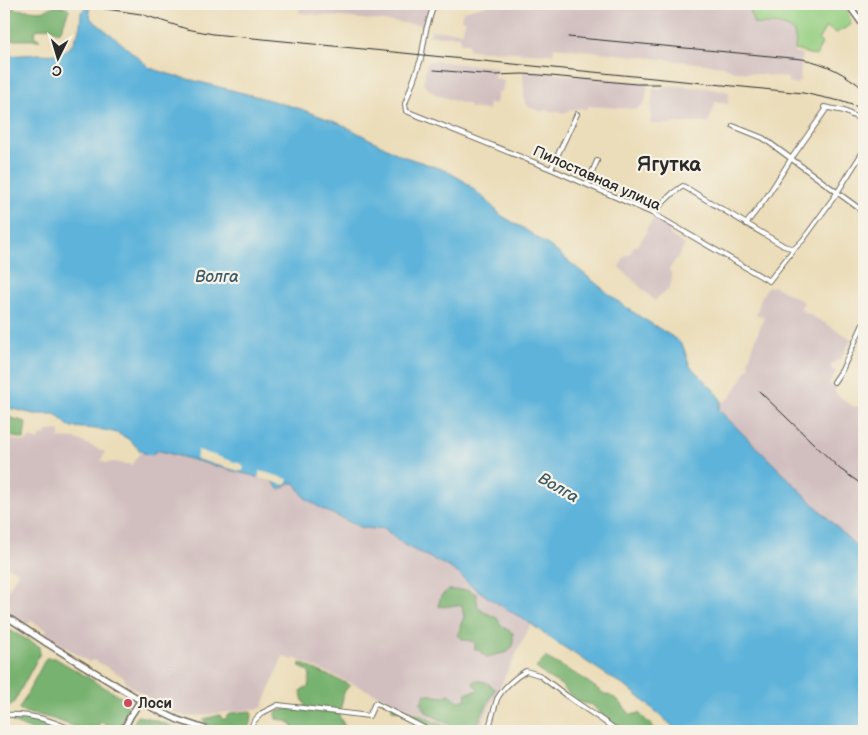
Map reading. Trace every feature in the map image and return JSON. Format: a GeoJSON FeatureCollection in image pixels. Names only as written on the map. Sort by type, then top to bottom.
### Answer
{"type":"FeatureCollection","features":[{"type":"Feature","properties":{"kind":"main road"},"geometry":{"type":"LineString","coordinates":[[848,4],[864,26]]}},
{"type":"Feature","properties":{"kind":"main road"},"geometry":{"type":"LineString","coordinates":[[4,615],[140,700],[169,716],[211,731]]}},
{"type":"Feature","properties":{"kind":"main road"},"geometry":{"type":"LineString","coordinates":[[123,731],[140,700]]}},
{"type":"Feature","properties":{"kind":"street","name":"Пилоставная улица"},"geometry":{"type":"LineString","coordinates":[[434,4],[426,30],[421,59],[405,104],[408,112],[551,169],[652,213],[769,281],[794,249]]}},
{"type":"Feature","properties":{"kind":"street"},"geometry":{"type":"LineString","coordinates":[[746,224],[766,198],[825,108],[844,111],[864,121]]}},
{"type":"Feature","properties":{"kind":"street"},"geometry":{"type":"LineString","coordinates":[[551,169],[577,114]]}},
{"type":"Feature","properties":{"kind":"street"},"geometry":{"type":"LineString","coordinates":[[733,126],[763,138],[864,212]]}},
{"type":"Feature","properties":{"kind":"street"},"geometry":{"type":"LineString","coordinates":[[652,213],[683,186],[784,246],[794,249],[838,193],[864,150]]}},
{"type":"Feature","properties":{"kind":"street"},"geometry":{"type":"LineString","coordinates":[[586,184],[597,162]]}},
{"type":"Feature","properties":{"kind":"street"},"geometry":{"type":"LineString","coordinates":[[834,382],[842,370],[864,322]]}},
{"type":"Feature","properties":{"kind":"street"},"geometry":{"type":"LineString","coordinates":[[488,731],[495,703],[500,694],[520,674],[526,671],[539,675],[573,701],[618,731]]}},
{"type":"Feature","properties":{"kind":"street"},"geometry":{"type":"LineString","coordinates":[[249,731],[254,721],[262,713],[278,705],[369,716],[375,703],[430,731]]}},
{"type":"Feature","properties":{"kind":"street"},"geometry":{"type":"LineString","coordinates":[[4,715],[25,715],[45,718],[76,731]]}},
{"type":"Feature","properties":{"kind":"shaded area"},"geometry":{"type":"Polygon","coordinates":[[[300,4],[430,4],[427,20],[424,25],[299,13],[300,4]]]}},
{"type":"Feature","properties":{"kind":"shaded area"},"geometry":{"type":"Polygon","coordinates":[[[490,4],[749,4],[755,24],[787,26],[792,30],[796,39],[794,53],[802,55],[800,81],[797,84],[788,83],[788,78],[734,71],[723,66],[554,47],[553,54],[468,50],[469,43],[460,43],[460,36],[430,36],[431,30],[462,32],[466,20],[461,19],[463,11],[490,4]]]}},
{"type":"Feature","properties":{"kind":"shaded area"},"geometry":{"type":"Polygon","coordinates":[[[430,61],[498,67],[497,73],[494,73],[494,78],[504,81],[502,92],[498,92],[496,104],[489,103],[488,110],[470,108],[470,105],[435,94],[423,84],[427,63],[430,61]]]}},
{"type":"Feature","properties":{"kind":"shaded area"},"geometry":{"type":"Polygon","coordinates":[[[527,71],[648,83],[645,103],[637,109],[588,106],[587,109],[579,108],[563,113],[545,110],[542,112],[529,107],[525,103],[523,73],[527,71]]]}},
{"type":"Feature","properties":{"kind":"shaded area"},"geometry":{"type":"Polygon","coordinates":[[[679,86],[729,92],[728,104],[715,102],[708,123],[650,124],[653,88],[660,89],[662,87],[679,86]]]}},
{"type":"Feature","properties":{"kind":"shaded area"},"geometry":{"type":"Polygon","coordinates":[[[654,218],[672,229],[669,234],[685,245],[669,269],[672,281],[668,290],[655,301],[619,267],[625,256],[630,254],[634,246],[637,246],[647,232],[646,229],[654,218]]]}},
{"type":"Feature","properties":{"kind":"shaded area"},"geometry":{"type":"Polygon","coordinates":[[[768,286],[774,286],[804,302],[800,309],[852,339],[839,361],[837,360],[830,367],[836,372],[829,384],[836,387],[835,393],[852,406],[864,407],[864,554],[719,410],[721,403],[730,398],[750,365],[748,362],[764,317],[756,314],[762,296],[768,286]]]}},
{"type":"Feature","properties":{"kind":"shaded area"},"geometry":{"type":"Polygon","coordinates":[[[60,430],[60,438],[76,439],[105,452],[101,461],[107,463],[114,462],[132,465],[141,452],[151,455],[160,451],[272,481],[277,488],[285,487],[289,483],[295,483],[305,498],[322,509],[360,527],[373,529],[384,527],[406,546],[449,567],[492,600],[531,624],[478,731],[460,731],[294,658],[293,660],[283,656],[262,708],[186,717],[164,708],[126,683],[124,677],[94,660],[89,662],[45,634],[47,630],[31,621],[28,624],[5,610],[4,598],[18,572],[4,565],[4,438],[26,442],[30,437],[38,441],[41,435],[44,436],[48,431],[60,430]]]}},
{"type":"Feature","properties":{"kind":"green space"},"geometry":{"type":"Polygon","coordinates":[[[4,4],[12,4],[13,9],[44,11],[53,6],[65,7],[69,10],[59,33],[49,27],[36,30],[34,36],[40,40],[4,40],[4,4]]]}},
{"type":"Feature","properties":{"kind":"green space"},"geometry":{"type":"Polygon","coordinates":[[[749,4],[842,4],[849,15],[851,25],[836,33],[826,27],[818,40],[822,43],[816,56],[795,50],[796,40],[794,33],[785,26],[754,24],[749,4]]]}},
{"type":"Feature","properties":{"kind":"green space"},"geometry":{"type":"Polygon","coordinates":[[[4,416],[26,422],[24,439],[4,435],[4,416]]]}},
{"type":"Feature","properties":{"kind":"green space"},"geometry":{"type":"Polygon","coordinates":[[[448,590],[468,590],[476,594],[478,607],[497,618],[502,626],[513,633],[513,646],[508,652],[486,657],[475,649],[475,642],[462,639],[458,635],[464,617],[462,606],[438,606],[441,596],[448,590]]]}},
{"type":"Feature","properties":{"kind":"green space"},"geometry":{"type":"Polygon","coordinates":[[[4,627],[39,646],[40,654],[13,704],[5,709],[4,709],[4,627]]]}},
{"type":"Feature","properties":{"kind":"green space"},"geometry":{"type":"Polygon","coordinates":[[[545,657],[581,677],[603,693],[617,699],[631,715],[639,713],[657,731],[623,731],[592,705],[579,702],[561,685],[536,668],[545,657]]]}},
{"type":"Feature","properties":{"kind":"green space"},"geometry":{"type":"Polygon","coordinates":[[[46,658],[55,658],[126,700],[127,709],[120,730],[100,722],[97,731],[90,731],[19,709],[46,658]]]}},
{"type":"Feature","properties":{"kind":"green space"},"geometry":{"type":"Polygon","coordinates":[[[300,663],[350,685],[344,692],[339,716],[346,728],[345,731],[293,731],[292,724],[276,719],[275,715],[278,711],[306,706],[301,690],[308,687],[310,675],[308,671],[300,667],[300,663]]]}},
{"type":"Feature","properties":{"kind":"green space"},"geometry":{"type":"Polygon","coordinates":[[[475,680],[486,682],[495,689],[474,731],[465,731],[426,712],[421,702],[425,694],[443,697],[449,694],[459,701],[465,700],[466,693],[477,691],[478,687],[473,685],[475,680]]]}},
{"type":"Feature","properties":{"kind":"green space"},"geometry":{"type":"Polygon","coordinates":[[[394,704],[456,731],[429,729],[410,716],[392,710],[394,704]]]}},
{"type":"Feature","properties":{"kind":"green space"},"geometry":{"type":"Polygon","coordinates":[[[251,711],[252,717],[247,731],[229,731],[205,723],[204,719],[220,715],[222,719],[226,719],[227,716],[233,713],[251,711]]]}},
{"type":"Feature","properties":{"kind":"green space"},"geometry":{"type":"Polygon","coordinates":[[[137,716],[187,731],[134,731],[133,725],[137,716]]]}},
{"type":"Feature","properties":{"kind":"green space"},"geometry":{"type":"Polygon","coordinates":[[[16,717],[50,723],[50,727],[47,731],[34,731],[12,722],[16,717]]]}},
{"type":"Feature","properties":{"kind":"water","name":"Волга"},"geometry":{"type":"Polygon","coordinates":[[[85,4],[89,4],[91,19],[150,68],[301,109],[341,124],[402,156],[445,170],[464,181],[502,216],[551,247],[619,302],[676,339],[683,346],[690,366],[721,400],[719,410],[864,554],[864,731],[678,731],[632,691],[492,600],[449,567],[406,546],[384,528],[360,527],[322,509],[305,498],[295,483],[289,483],[279,489],[272,481],[160,451],[151,455],[147,454],[127,438],[117,433],[72,427],[55,414],[34,414],[4,407],[4,56],[53,54],[68,49],[76,39],[80,26],[81,12],[84,10],[85,4]]]}},
{"type":"Feature","properties":{"kind":"pier"},"geometry":{"type":"Polygon","coordinates":[[[198,450],[241,464],[244,467],[243,470],[239,471],[196,459],[198,450]]]}},
{"type":"Feature","properties":{"kind":"pier"},"geometry":{"type":"Polygon","coordinates":[[[260,471],[288,479],[286,485],[258,478],[260,471]]]}},
{"type":"Feature","properties":{"kind":"railway"},"geometry":{"type":"LineString","coordinates":[[61,4],[141,14],[187,29],[213,34],[803,93],[840,101],[864,109]]}},
{"type":"Feature","properties":{"kind":"railway"},"geometry":{"type":"LineString","coordinates":[[568,37],[802,59],[819,63],[835,70],[864,89]]}},
{"type":"Feature","properties":{"kind":"railway"},"geometry":{"type":"LineString","coordinates":[[434,70],[494,75],[540,75],[636,84],[660,84]]}},
{"type":"Feature","properties":{"kind":"railway"},"geometry":{"type":"LineString","coordinates":[[759,391],[840,469],[864,486]]}},
{"type":"Feature","properties":{"kind":"place","name":"Лоси"},"geometry":{"type":"Point","coordinates":[128,703]}},
{"type":"Feature","properties":{"kind":"district","name":"Ягутка"},"geometry":{"type":"Point","coordinates":[669,164]}}]}
